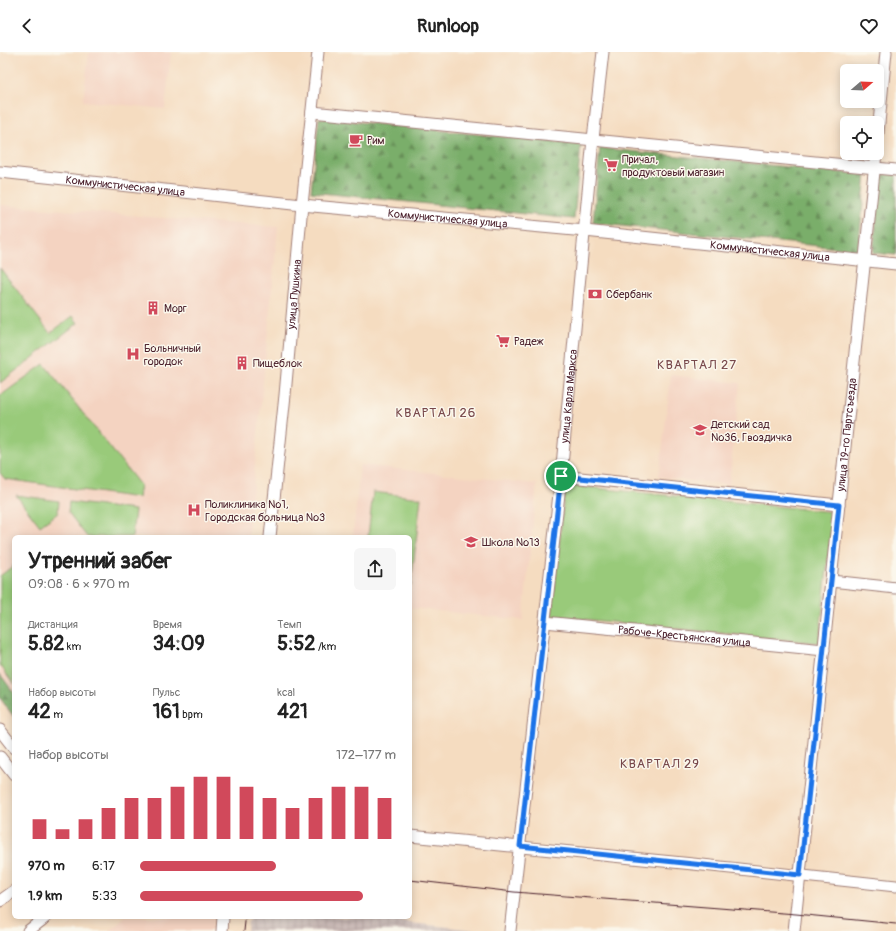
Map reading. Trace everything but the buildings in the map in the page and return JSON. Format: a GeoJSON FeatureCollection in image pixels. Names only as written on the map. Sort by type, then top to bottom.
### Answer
{"type":"FeatureCollection","features":[{"type":"Feature","properties":{"kind":"street","name":"улица Пушкина"},"geometry":{"type":"LineString","coordinates":[[270,535],[318,52]]}},
{"type":"Feature","properties":{"kind":"street","name":"улица Карла Маркса"},"geometry":{"type":"LineString","coordinates":[[510,931],[561,476],[603,52]]}},
{"type":"Feature","properties":{"kind":"street"},"geometry":{"type":"LineString","coordinates":[[880,116],[886,52]]}},
{"type":"Feature","properties":{"kind":"street"},"geometry":{"type":"LineString","coordinates":[[312,112],[896,170]]}},
{"type":"Feature","properties":{"kind":"street","name":"улица 19-го Партсъезда"},"geometry":{"type":"LineString","coordinates":[[794,931],[875,160]]}},
{"type":"Feature","properties":{"kind":"street","name":"Коммунистическая улица"},"geometry":{"type":"LineString","coordinates":[[0,172],[302,205],[585,231],[896,264]]}},
{"type":"Feature","properties":{"kind":"street"},"geometry":{"type":"LineString","coordinates":[[561,476],[839,505]]}},
{"type":"Feature","properties":{"kind":"street"},"geometry":{"type":"LineString","coordinates":[[831,581],[896,588]]}},
{"type":"Feature","properties":{"kind":"street","name":"Рабоче-Крестьянская улица"},"geometry":{"type":"LineString","coordinates":[[545,622],[824,650]]}},
{"type":"Feature","properties":{"kind":"street"},"geometry":{"type":"LineString","coordinates":[[0,730],[12,745]]}},
{"type":"Feature","properties":{"kind":"street"},"geometry":{"type":"LineString","coordinates":[[0,757],[12,772]]}},
{"type":"Feature","properties":{"kind":"street"},"geometry":{"type":"LineString","coordinates":[[412,836],[520,846],[896,886]]}},
{"type":"Feature","properties":{"kind":"street"},"geometry":{"type":"LineString","coordinates":[[0,901],[12,892]]}},
{"type":"Feature","properties":{"kind":"street"},"geometry":{"type":"LineString","coordinates":[[28,931],[43,919]]}},
{"type":"Feature","properties":{"kind":"street"},"geometry":{"type":"LineString","coordinates":[[222,931],[223,919]]}},
{"type":"Feature","properties":{"kind":"shaded area"},"geometry":{"type":"Polygon","coordinates":[[[89,52],[171,52],[165,109],[83,101],[89,52]]]}},
{"type":"Feature","properties":{"kind":"shaded area","name":"Больничный городок"},"geometry":{"type":"Polygon","coordinates":[[[0,205],[278,227],[248,535],[12,535],[12,716],[0,701],[0,205]]]}},
{"type":"Feature","properties":{"kind":"shaded area","name":"Детский сад №36, Гвоздичка"},"geometry":{"type":"Polygon","coordinates":[[[671,375],[740,383],[729,485],[659,477],[671,375]]]}},
{"type":"Feature","properties":{"kind":"shaded area","name":"Школа №13"},"geometry":{"type":"Polygon","coordinates":[[[360,465],[537,484],[523,620],[412,608],[412,535],[353,535],[360,465]]]}},
{"type":"Feature","properties":{"kind":"shaded area"},"geometry":{"type":"Polygon","coordinates":[[[124,919],[214,919],[212,931],[109,931],[124,919]]]}},
{"type":"Feature","properties":{"kind":"shaded area"},"geometry":{"type":"Polygon","coordinates":[[[250,919],[374,919],[484,931],[247,931],[248,922],[250,919]]]}},
{"type":"Feature","properties":{"kind":"green space"},"geometry":{"type":"Polygon","coordinates":[[[319,118],[581,145],[574,219],[311,192],[319,118]]]}},
{"type":"Feature","properties":{"kind":"green space"},"geometry":{"type":"Polygon","coordinates":[[[600,148],[866,175],[858,250],[593,223],[600,148]]]}},
{"type":"Feature","properties":{"kind":"green space"},"geometry":{"type":"Polygon","coordinates":[[[881,174],[896,175],[896,255],[873,253],[881,174]]]}},
{"type":"Feature","properties":{"kind":"green space"},"geometry":{"type":"Polygon","coordinates":[[[0,268],[50,333],[73,316],[78,323],[0,383],[0,268]]]}},
{"type":"Feature","properties":{"kind":"green space"},"geometry":{"type":"Polygon","coordinates":[[[44,364],[140,485],[138,498],[5,479],[0,473],[0,396],[44,364]]]}},
{"type":"Feature","properties":{"kind":"green space"},"geometry":{"type":"Polygon","coordinates":[[[565,485],[833,512],[819,643],[552,616],[565,485]]]}},
{"type":"Feature","properties":{"kind":"green space"},"geometry":{"type":"Polygon","coordinates":[[[373,492],[421,498],[412,576],[412,535],[368,535],[373,492]]]}},
{"type":"Feature","properties":{"kind":"green space"},"geometry":{"type":"Polygon","coordinates":[[[16,495],[59,501],[58,513],[40,526],[16,495]]]}},
{"type":"Feature","properties":{"kind":"green space"},"geometry":{"type":"Polygon","coordinates":[[[69,502],[135,510],[132,535],[85,535],[68,512],[69,502]]]}},
{"type":"Feature","properties":{"kind":"green space"},"geometry":{"type":"Polygon","coordinates":[[[12,567],[12,681],[0,665],[0,576],[12,567]]]}},
{"type":"Feature","properties":{"kind":"green space"},"geometry":{"type":"Polygon","coordinates":[[[0,674],[12,690],[12,714],[0,698],[0,674]]]}},
{"type":"Feature","properties":{"kind":"tram line"},"geometry":{"type":"LineString","coordinates":[[412,880],[514,892],[796,914],[896,924]]}},
{"type":"Feature","properties":{"kind":"tram line"},"geometry":{"type":"LineString","coordinates":[[244,931],[246,919]]}},
{"type":"Feature","properties":{"kind":"place","name":"Рим"},"geometry":{"type":"Point","coordinates":[356,140]}},
{"type":"Feature","properties":{"kind":"place","name":"Причал, продуктовый магазин"},"geometry":{"type":"Point","coordinates":[611,165]}},
{"type":"Feature","properties":{"kind":"place","name":"Сбербанк"},"geometry":{"type":"Point","coordinates":[595,294]}},
{"type":"Feature","properties":{"kind":"place","name":"Морг"},"geometry":{"type":"Point","coordinates":[153,308]}},
{"type":"Feature","properties":{"kind":"place","name":"Радеж"},"geometry":{"type":"Point","coordinates":[503,341]}},
{"type":"Feature","properties":{"kind":"place","name":"Больничный городок"},"geometry":{"type":"Point","coordinates":[133,354]}},
{"type":"Feature","properties":{"kind":"place","name":"Пищеблок"},"geometry":{"type":"Point","coordinates":[242,363]}},
{"type":"Feature","properties":{"kind":"place","name":"Детский сад №36, Гвоздичка"},"geometry":{"type":"Point","coordinates":[700,430]}},
{"type":"Feature","properties":{"kind":"place","name":"Поликлиника №1, Городская больница №3"},"geometry":{"type":"Point","coordinates":[194,510]}},
{"type":"Feature","properties":{"kind":"place","name":"Школа №13"},"geometry":{"type":"Point","coordinates":[471,542]}},
{"type":"Feature","properties":{"kind":"district","name":"КВАРТАЛ 27"},"geometry":{"type":"Point","coordinates":[697,364]}},
{"type":"Feature","properties":{"kind":"district","name":"КВАРТАЛ 26"},"geometry":{"type":"Point","coordinates":[436,412]}},
{"type":"Feature","properties":{"kind":"district","name":"КВАРТАЛ 29"},"geometry":{"type":"Point","coordinates":[660,763]}},
{"type":"Feature","properties":{"kind":"route"},"geometry":{"type":"LineString","coordinates":[[561,476],[726,492],[839,505],[800,875],[520,846],[561,476]]}}]}
